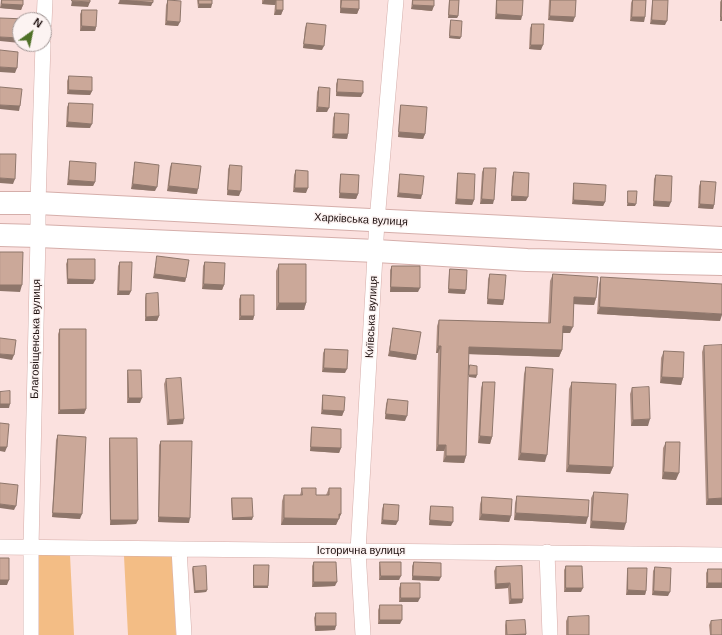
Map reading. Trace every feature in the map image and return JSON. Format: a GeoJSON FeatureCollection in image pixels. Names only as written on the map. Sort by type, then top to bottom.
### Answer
{"type":"FeatureCollection","features":[{"type":"Feature","properties":{"kind":"street"},"geometry":{"type":"LineString","coordinates":[[44,12],[45,0]]}},
{"type":"Feature","properties":{"kind":"street","name":"Київська вулиця"},"geometry":{"type":"LineString","coordinates":[[363,635],[358,551],[377,221],[396,0]]}},
{"type":"Feature","properties":{"kind":"street","name":"Благовіщенська вулиця"},"geometry":{"type":"LineString","coordinates":[[31,635],[31,547],[43,52]]}},
{"type":"Feature","properties":{"kind":"street","name":"Харківська вулиця"},"geometry":{"type":"LineString","coordinates":[[0,202],[722,238]]}},
{"type":"Feature","properties":{"kind":"street"},"geometry":{"type":"LineString","coordinates":[[0,235],[376,251],[527,260],[722,264]]}},
{"type":"Feature","properties":{"kind":"street","name":"Історична вулиця"},"geometry":{"type":"LineString","coordinates":[[0,546],[722,555]]}},
{"type":"Feature","properties":{"kind":"street"},"geometry":{"type":"LineString","coordinates":[[179,549],[184,635]]}},
{"type":"Feature","properties":{"kind":"street"},"geometry":{"type":"LineString","coordinates":[[547,552],[550,635]]}},
{"type":"Feature","properties":{"kind":"shaded area"},"geometry":{"type":"Polygon","coordinates":[[[38,554],[70,555],[74,635],[37,635],[38,554]]]}},
{"type":"Feature","properties":{"kind":"shaded area"},"geometry":{"type":"Polygon","coordinates":[[[124,556],[172,556],[176,635],[128,635],[124,556]]]}},
{"type":"Feature","properties":{"kind":"building"},"geometry":{"type":"Polygon","coordinates":[[[2,0],[23,0],[23,5],[2,4],[2,0]]]}},
{"type":"Feature","properties":{"kind":"building"},"geometry":{"type":"Polygon","coordinates":[[[90,0],[90,2],[72,1],[90,0]]]}},
{"type":"Feature","properties":{"kind":"building"},"geometry":{"type":"Polygon","coordinates":[[[120,0],[153,0],[153,2],[120,0]]]}},
{"type":"Feature","properties":{"kind":"building"},"geometry":{"type":"Polygon","coordinates":[[[168,0],[181,1],[180,22],[167,21],[168,0]]]}},
{"type":"Feature","properties":{"kind":"building"},"geometry":{"type":"Polygon","coordinates":[[[199,0],[212,0],[212,4],[199,4],[199,0]]]}},
{"type":"Feature","properties":{"kind":"building"},"geometry":{"type":"Polygon","coordinates":[[[276,0],[283,0],[283,10],[276,10],[276,0]]]}},
{"type":"Feature","properties":{"kind":"building"},"geometry":{"type":"Polygon","coordinates":[[[342,0],[359,0],[359,9],[341,8],[342,0]]]}},
{"type":"Feature","properties":{"kind":"building"},"geometry":{"type":"Polygon","coordinates":[[[413,0],[434,0],[434,6],[413,5],[413,0]]]}},
{"type":"Feature","properties":{"kind":"building"},"geometry":{"type":"Polygon","coordinates":[[[450,0],[459,0],[458,16],[449,15],[450,0]]]}},
{"type":"Feature","properties":{"kind":"building"},"geometry":{"type":"Polygon","coordinates":[[[497,0],[523,0],[522,16],[497,14],[497,0]]]}},
{"type":"Feature","properties":{"kind":"building"},"geometry":{"type":"Polygon","coordinates":[[[551,0],[576,0],[575,17],[550,16],[551,0]]]}},
{"type":"Feature","properties":{"kind":"building"},"geometry":{"type":"Polygon","coordinates":[[[633,0],[646,0],[645,17],[632,17],[633,0]]]}},
{"type":"Feature","properties":{"kind":"building"},"geometry":{"type":"Polygon","coordinates":[[[653,0],[668,0],[667,21],[652,20],[653,0]]]}},
{"type":"Feature","properties":{"kind":"building"},"geometry":{"type":"Polygon","coordinates":[[[82,10],[97,10],[96,27],[82,26],[82,10]]]}},
{"type":"Feature","properties":{"kind":"building"},"geometry":{"type":"Polygon","coordinates":[[[0,18],[12,18],[12,38],[0,37],[0,18]]]}},
{"type":"Feature","properties":{"kind":"building"},"geometry":{"type":"Polygon","coordinates":[[[451,20],[462,21],[461,37],[450,36],[451,20]]]}},
{"type":"Feature","properties":{"kind":"building"},"geometry":{"type":"Polygon","coordinates":[[[307,23],[326,25],[324,46],[304,44],[307,23]]]}},
{"type":"Feature","properties":{"kind":"building"},"geometry":{"type":"Polygon","coordinates":[[[532,24],[544,24],[543,45],[531,45],[532,24]]]}},
{"type":"Feature","properties":{"kind":"building"},"geometry":{"type":"Polygon","coordinates":[[[0,50],[18,52],[17,68],[0,67],[0,50]]]}},
{"type":"Feature","properties":{"kind":"building"},"geometry":{"type":"Polygon","coordinates":[[[69,76],[92,77],[92,91],[69,90],[69,76]]]}},
{"type":"Feature","properties":{"kind":"building"},"geometry":{"type":"Polygon","coordinates":[[[338,79],[363,81],[363,93],[337,92],[338,79]]]}},
{"type":"Feature","properties":{"kind":"building"},"geometry":{"type":"Polygon","coordinates":[[[0,87],[22,89],[20,106],[0,105],[0,87]]]}},
{"type":"Feature","properties":{"kind":"building"},"geometry":{"type":"Polygon","coordinates":[[[319,87],[330,88],[329,108],[318,107],[319,87]]]}},
{"type":"Feature","properties":{"kind":"building"},"geometry":{"type":"Polygon","coordinates":[[[69,103],[93,104],[92,124],[68,122],[69,103]]]}},
{"type":"Feature","properties":{"kind":"building"},"geometry":{"type":"Polygon","coordinates":[[[401,105],[427,107],[425,134],[399,132],[401,105]]]}},
{"type":"Feature","properties":{"kind":"building"},"geometry":{"type":"Polygon","coordinates":[[[335,113],[349,114],[348,134],[334,134],[335,113]]]}},
{"type":"Feature","properties":{"kind":"building"},"geometry":{"type":"Polygon","coordinates":[[[0,154],[16,154],[15,179],[0,178],[0,154]]]}},
{"type":"Feature","properties":{"kind":"building"},"geometry":{"type":"Polygon","coordinates":[[[70,161],[96,163],[95,182],[69,180],[70,161]]]}},
{"type":"Feature","properties":{"kind":"building"},"geometry":{"type":"Polygon","coordinates":[[[135,162],[159,165],[157,187],[133,184],[135,162]]]}},
{"type":"Feature","properties":{"kind":"building"},"geometry":{"type":"Polygon","coordinates":[[[172,163],[201,166],[198,189],[169,186],[172,163]]]}},
{"type":"Feature","properties":{"kind":"building"},"geometry":{"type":"Polygon","coordinates":[[[230,165],[242,166],[241,191],[228,190],[230,165]]]}},
{"type":"Feature","properties":{"kind":"building"},"geometry":{"type":"Polygon","coordinates":[[[484,168],[496,168],[494,200],[482,199],[484,168]]]}},
{"type":"Feature","properties":{"kind":"building"},"geometry":{"type":"Polygon","coordinates":[[[296,170],[308,171],[308,188],[295,188],[296,170]]]}},
{"type":"Feature","properties":{"kind":"building"},"geometry":{"type":"Polygon","coordinates":[[[514,172],[529,173],[528,197],[512,196],[514,172]]]}},
{"type":"Feature","properties":{"kind":"building"},"geometry":{"type":"Polygon","coordinates":[[[458,173],[475,174],[474,200],[457,199],[458,173]]]}},
{"type":"Feature","properties":{"kind":"building"},"geometry":{"type":"Polygon","coordinates":[[[341,174],[359,175],[358,194],[340,193],[341,174]]]}},
{"type":"Feature","properties":{"kind":"building"},"geometry":{"type":"Polygon","coordinates":[[[400,174],[424,176],[422,195],[399,193],[400,174]]]}},
{"type":"Feature","properties":{"kind":"building"},"geometry":{"type":"Polygon","coordinates":[[[656,175],[672,176],[671,202],[654,201],[656,175]]]}},
{"type":"Feature","properties":{"kind":"building"},"geometry":{"type":"Polygon","coordinates":[[[701,181],[716,182],[714,205],[700,204],[701,181]]]}},
{"type":"Feature","properties":{"kind":"building"},"geometry":{"type":"Polygon","coordinates":[[[574,183],[606,185],[605,202],[574,200],[574,183]]]}},
{"type":"Feature","properties":{"kind":"building"},"geometry":{"type":"Polygon","coordinates":[[[628,191],[637,191],[636,204],[628,203],[628,191]]]}},
{"type":"Feature","properties":{"kind":"building"},"geometry":{"type":"Polygon","coordinates":[[[0,252],[23,252],[22,285],[0,285],[0,252]]]}},
{"type":"Feature","properties":{"kind":"building"},"geometry":{"type":"Polygon","coordinates":[[[157,256],[189,260],[186,278],[155,274],[157,256]]]}},
{"type":"Feature","properties":{"kind":"building"},"geometry":{"type":"Polygon","coordinates":[[[68,259],[95,259],[95,280],[68,279],[68,259]]]}},
{"type":"Feature","properties":{"kind":"building"},"geometry":{"type":"Polygon","coordinates":[[[120,262],[132,262],[131,291],[119,291],[120,262]]]}},
{"type":"Feature","properties":{"kind":"building"},"geometry":{"type":"Polygon","coordinates":[[[205,262],[225,263],[224,285],[204,284],[205,262]]]}},
{"type":"Feature","properties":{"kind":"building"},"geometry":{"type":"Polygon","coordinates":[[[279,264],[306,264],[306,303],[279,303],[279,264]]]}},
{"type":"Feature","properties":{"kind":"building"},"geometry":{"type":"Polygon","coordinates":[[[392,266],[420,266],[420,288],[391,287],[392,266]]]}},
{"type":"Feature","properties":{"kind":"building"},"geometry":{"type":"Polygon","coordinates":[[[450,269],[467,270],[466,290],[449,289],[450,269]]]}},
{"type":"Feature","properties":{"kind":"building"},"geometry":{"type":"Polygon","coordinates":[[[490,274],[506,275],[504,300],[488,299],[490,274]]]}},
{"type":"Feature","properties":{"kind":"building"},"geometry":{"type":"Polygon","coordinates":[[[553,274],[598,277],[596,298],[574,297],[573,327],[563,326],[562,350],[469,347],[466,456],[446,456],[446,445],[438,445],[441,346],[438,346],[439,320],[550,323],[553,274]]]}},
{"type":"Feature","properties":{"kind":"building"},"geometry":{"type":"Polygon","coordinates":[[[601,277],[722,284],[722,314],[600,307],[601,277]]]}},
{"type":"Feature","properties":{"kind":"building"},"geometry":{"type":"Polygon","coordinates":[[[158,293],[159,316],[146,317],[146,294],[158,293]]]}},
{"type":"Feature","properties":{"kind":"building"},"geometry":{"type":"Polygon","coordinates":[[[241,295],[254,295],[254,316],[241,316],[241,295]]]}},
{"type":"Feature","properties":{"kind":"building"},"geometry":{"type":"Polygon","coordinates":[[[393,328],[421,332],[417,355],[390,351],[393,328]]]}},
{"type":"Feature","properties":{"kind":"building"},"geometry":{"type":"Polygon","coordinates":[[[60,329],[86,329],[86,409],[60,410],[60,329]]]}},
{"type":"Feature","properties":{"kind":"building"},"geometry":{"type":"Polygon","coordinates":[[[0,338],[16,340],[14,355],[0,354],[0,338]]]}},
{"type":"Feature","properties":{"kind":"building"},"geometry":{"type":"Polygon","coordinates":[[[722,345],[722,498],[708,499],[704,346],[722,345]]]}},
{"type":"Feature","properties":{"kind":"building"},"geometry":{"type":"Polygon","coordinates":[[[325,349],[348,350],[347,369],[324,368],[325,349]]]}},
{"type":"Feature","properties":{"kind":"building"},"geometry":{"type":"Polygon","coordinates":[[[664,351],[684,352],[683,378],[662,377],[664,351]]]}},
{"type":"Feature","properties":{"kind":"building"},"geometry":{"type":"Polygon","coordinates":[[[470,365],[477,366],[477,375],[469,375],[470,365]]]}},
{"type":"Feature","properties":{"kind":"building"},"geometry":{"type":"Polygon","coordinates":[[[526,367],[553,369],[547,455],[521,453],[526,367]]]}},
{"type":"Feature","properties":{"kind":"building"},"geometry":{"type":"Polygon","coordinates":[[[128,370],[141,370],[142,398],[129,398],[128,370]]]}},
{"type":"Feature","properties":{"kind":"building"},"geometry":{"type":"Polygon","coordinates":[[[181,378],[184,419],[169,420],[166,379],[181,378]]]}},
{"type":"Feature","properties":{"kind":"building"},"geometry":{"type":"Polygon","coordinates":[[[483,382],[495,382],[492,437],[480,436],[483,382]]]}},
{"type":"Feature","properties":{"kind":"building"},"geometry":{"type":"Polygon","coordinates":[[[572,382],[616,384],[613,467],[569,465],[572,382]]]}},
{"type":"Feature","properties":{"kind":"building"},"geometry":{"type":"Polygon","coordinates":[[[649,387],[650,419],[633,420],[632,388],[649,387]]]}},
{"type":"Feature","properties":{"kind":"building"},"geometry":{"type":"Polygon","coordinates":[[[10,391],[10,404],[0,404],[0,392],[10,391]]]}},
{"type":"Feature","properties":{"kind":"building"},"geometry":{"type":"Polygon","coordinates":[[[323,395],[345,397],[344,411],[323,410],[323,395]]]}},
{"type":"Feature","properties":{"kind":"building"},"geometry":{"type":"Polygon","coordinates":[[[388,399],[408,401],[407,416],[386,414],[388,399]]]}},
{"type":"Feature","properties":{"kind":"building"},"geometry":{"type":"Polygon","coordinates":[[[0,423],[9,424],[7,447],[0,447],[0,423]]]}},
{"type":"Feature","properties":{"kind":"building"},"geometry":{"type":"Polygon","coordinates":[[[312,427],[341,429],[341,448],[311,447],[312,427]]]}},
{"type":"Feature","properties":{"kind":"building"},"geometry":{"type":"Polygon","coordinates":[[[58,435],[86,437],[82,514],[53,513],[58,435]]]}},
{"type":"Feature","properties":{"kind":"building"},"geometry":{"type":"Polygon","coordinates":[[[110,438],[137,438],[138,520],[111,520],[110,438]]]}},
{"type":"Feature","properties":{"kind":"building"},"geometry":{"type":"Polygon","coordinates":[[[161,441],[192,441],[190,518],[159,517],[161,441]]]}},
{"type":"Feature","properties":{"kind":"building"},"geometry":{"type":"Polygon","coordinates":[[[666,442],[680,442],[679,473],[664,472],[666,442]]]}},
{"type":"Feature","properties":{"kind":"building"},"geometry":{"type":"Polygon","coordinates":[[[0,483],[18,485],[16,506],[0,504],[0,483]]]}},
{"type":"Feature","properties":{"kind":"building"},"geometry":{"type":"Polygon","coordinates":[[[302,488],[316,488],[316,495],[329,495],[329,488],[341,488],[341,514],[339,514],[339,519],[284,518],[284,495],[302,495],[302,488]]]}},
{"type":"Feature","properties":{"kind":"building"},"geometry":{"type":"Polygon","coordinates":[[[594,492],[628,494],[626,523],[592,521],[594,492]]]}},
{"type":"Feature","properties":{"kind":"building"},"geometry":{"type":"Polygon","coordinates":[[[517,496],[589,500],[588,517],[516,513],[517,496]]]}},
{"type":"Feature","properties":{"kind":"building"},"geometry":{"type":"Polygon","coordinates":[[[482,497],[512,499],[511,516],[482,514],[482,497]]]}},
{"type":"Feature","properties":{"kind":"building"},"geometry":{"type":"Polygon","coordinates":[[[232,498],[252,498],[253,517],[233,518],[232,498]]]}},
{"type":"Feature","properties":{"kind":"building"},"geometry":{"type":"Polygon","coordinates":[[[384,504],[399,505],[398,521],[383,520],[384,504]]]}},
{"type":"Feature","properties":{"kind":"building"},"geometry":{"type":"Polygon","coordinates":[[[431,506],[453,507],[453,522],[430,520],[431,506]]]}},
{"type":"Feature","properties":{"kind":"building"},"geometry":{"type":"Polygon","coordinates":[[[0,558],[9,558],[9,580],[0,580],[0,558]]]}},
{"type":"Feature","properties":{"kind":"building"},"geometry":{"type":"Polygon","coordinates":[[[314,562],[336,562],[337,582],[314,582],[314,562]]]}},
{"type":"Feature","properties":{"kind":"building"},"geometry":{"type":"Polygon","coordinates":[[[380,562],[401,562],[401,576],[381,576],[380,562]]]}},
{"type":"Feature","properties":{"kind":"building"},"geometry":{"type":"Polygon","coordinates":[[[414,562],[441,563],[441,577],[413,576],[414,562]]]}},
{"type":"Feature","properties":{"kind":"building"},"geometry":{"type":"Polygon","coordinates":[[[254,565],[269,565],[268,586],[254,586],[254,565]]]}},
{"type":"Feature","properties":{"kind":"building"},"geometry":{"type":"Polygon","coordinates":[[[206,566],[207,590],[195,591],[193,567],[206,566]]]}},
{"type":"Feature","properties":{"kind":"building"},"geometry":{"type":"Polygon","coordinates":[[[522,566],[523,599],[511,599],[510,583],[496,584],[496,567],[522,566]]]}},
{"type":"Feature","properties":{"kind":"building"},"geometry":{"type":"Polygon","coordinates":[[[566,566],[582,566],[583,588],[566,588],[566,566]]]}},
{"type":"Feature","properties":{"kind":"building"},"geometry":{"type":"Polygon","coordinates":[[[655,567],[671,568],[670,592],[654,591],[655,567]]]}},
{"type":"Feature","properties":{"kind":"building"},"geometry":{"type":"Polygon","coordinates":[[[628,568],[647,568],[646,591],[628,590],[628,568]]]}},
{"type":"Feature","properties":{"kind":"building"},"geometry":{"type":"Polygon","coordinates":[[[708,569],[722,569],[722,583],[708,583],[708,569]]]}},
{"type":"Feature","properties":{"kind":"building"},"geometry":{"type":"Polygon","coordinates":[[[401,583],[420,583],[420,598],[401,598],[401,583]]]}},
{"type":"Feature","properties":{"kind":"building"},"geometry":{"type":"Polygon","coordinates":[[[380,605],[402,605],[402,620],[380,620],[380,605]]]}},
{"type":"Feature","properties":{"kind":"building"},"geometry":{"type":"Polygon","coordinates":[[[316,613],[336,613],[336,626],[316,626],[316,613]]]}},
{"type":"Feature","properties":{"kind":"building"},"geometry":{"type":"Polygon","coordinates":[[[589,616],[589,635],[568,635],[568,617],[589,616]]]}},
{"type":"Feature","properties":{"kind":"building"},"geometry":{"type":"Polygon","coordinates":[[[525,620],[526,634],[507,635],[506,621],[525,620]]]}},
{"type":"Feature","properties":{"kind":"building"},"geometry":{"type":"Polygon","coordinates":[[[722,620],[722,635],[711,635],[711,621],[722,620]]]}}]}
